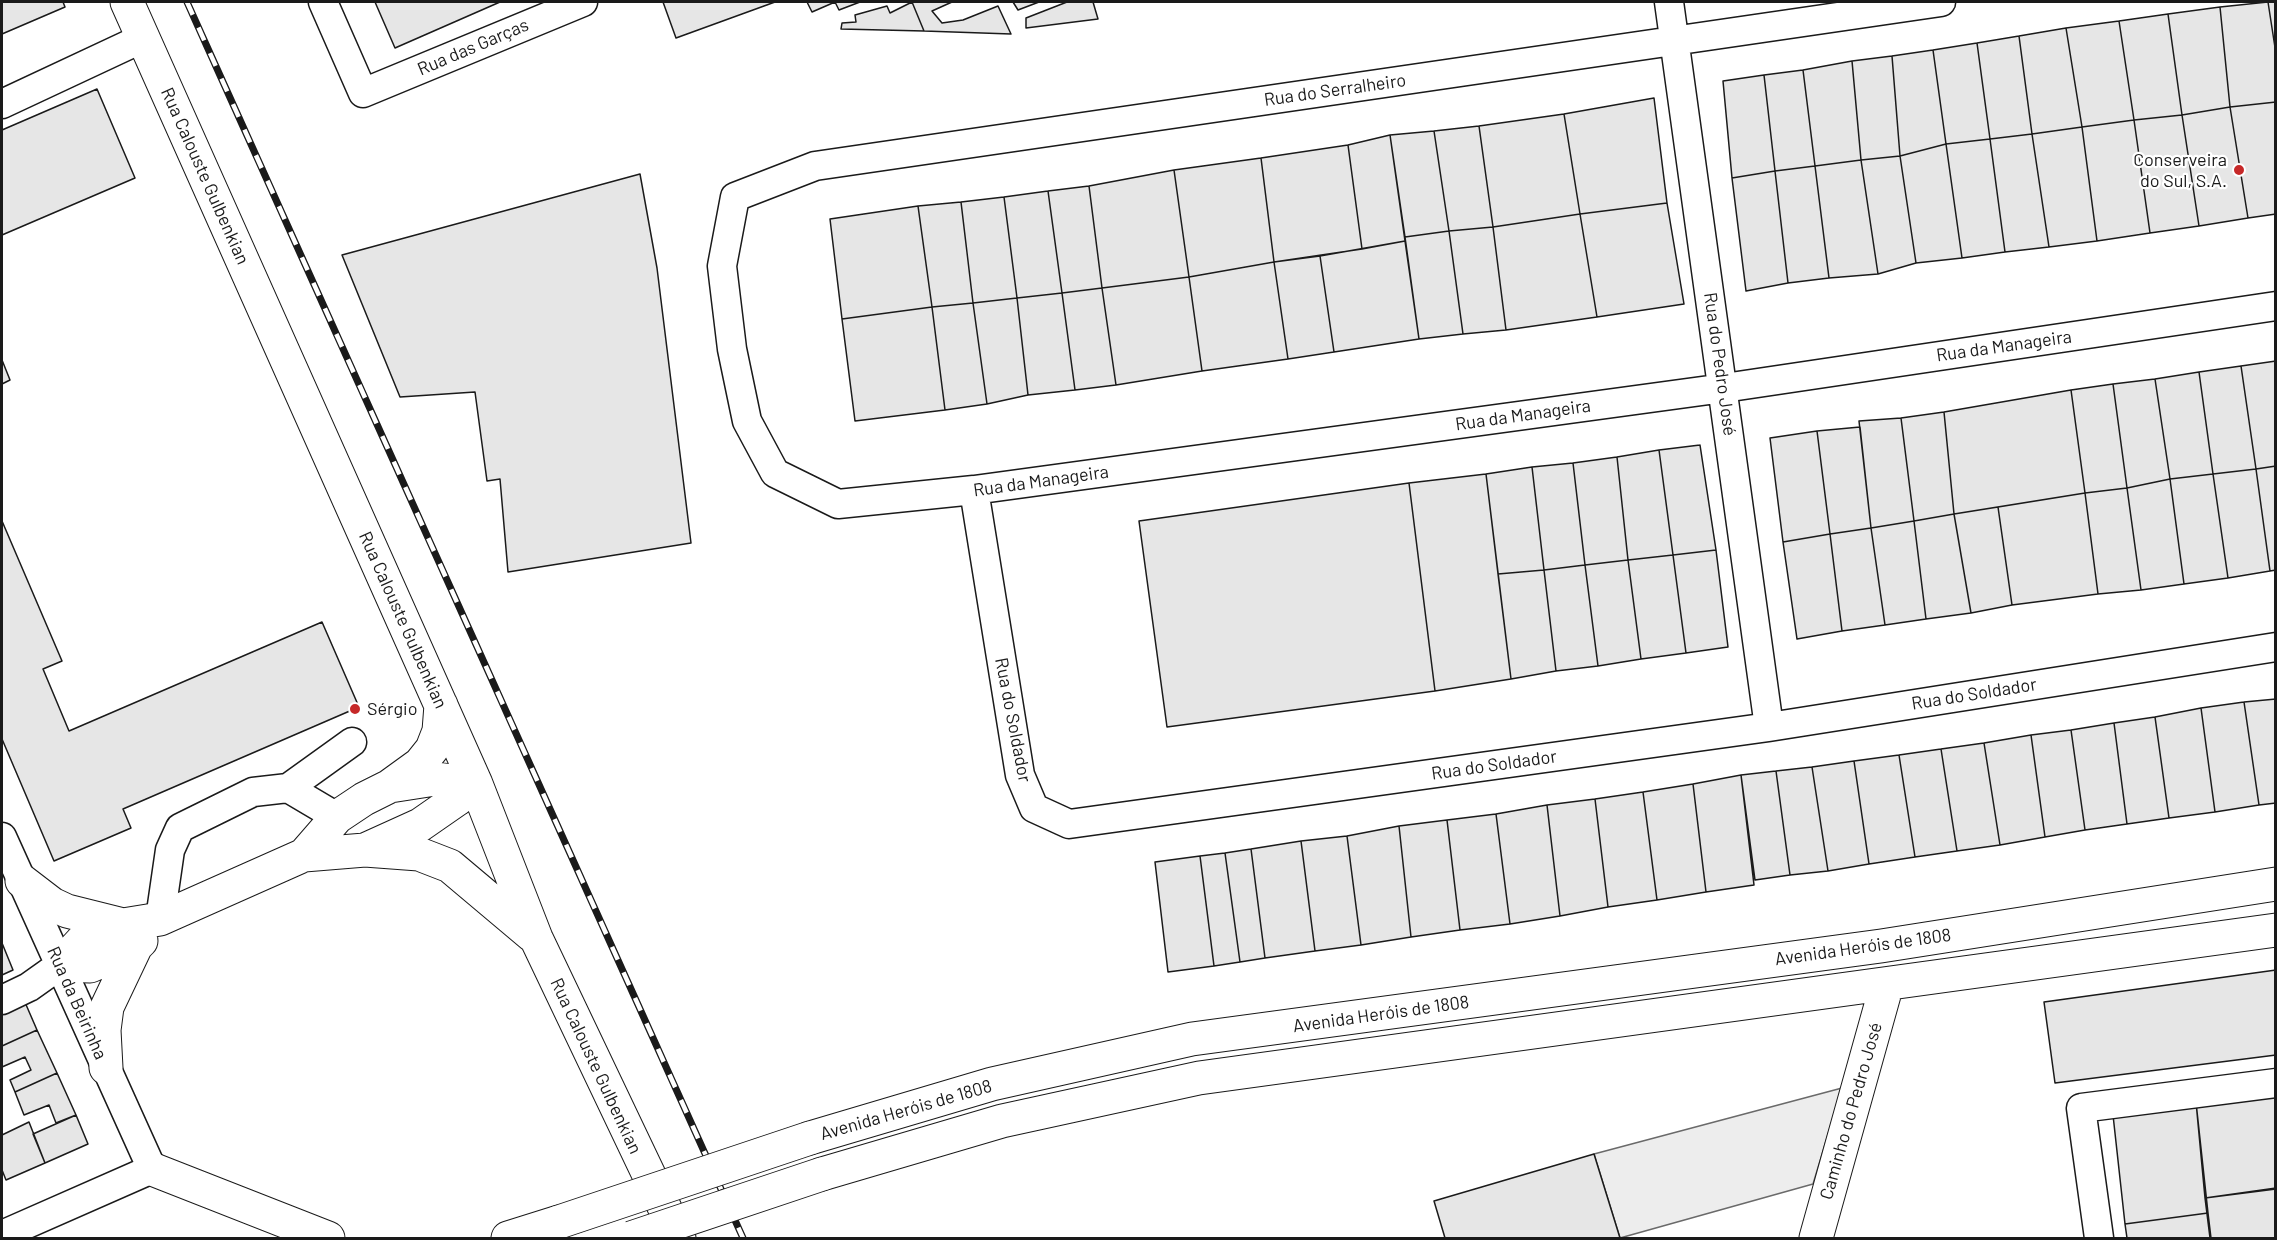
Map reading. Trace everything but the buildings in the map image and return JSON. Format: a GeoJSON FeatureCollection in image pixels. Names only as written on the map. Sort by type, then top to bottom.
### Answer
{"type":"FeatureCollection","features":[{"type":"Feature","properties":{"kind":"main road","name":"Rua Calouste Gulbenkian"},"geometry":{"type":"LineString","coordinates":[[127,2],[476,784],[536,938],[679,1239]]}},
{"type":"Feature","properties":{"kind":"main road"},"geometry":{"type":"LineString","coordinates":[[304,855],[337,817],[364,799],[390,786],[420,764],[432,749],[439,731],[441,705]]}},
{"type":"Feature","properties":{"kind":"main road"},"geometry":{"type":"LineString","coordinates":[[390,786],[435,779],[476,784]]}},
{"type":"Feature","properties":{"kind":"main road"},"geometry":{"type":"LineString","coordinates":[[365,850],[420,825],[456,801],[476,784]]}},
{"type":"Feature","properties":{"kind":"main road"},"geometry":{"type":"LineString","coordinates":[[60,965],[83,940],[130,935],[160,919],[304,855],[365,850],[419,854],[450,866],[536,938]]}},
{"type":"Feature","properties":{"kind":"main road"},"geometry":{"type":"LineString","coordinates":[[22,881],[52,904],[130,935]]}},
{"type":"Feature","properties":{"kind":"main road","name":"Avenida Heróis de 1808"},"geometry":{"type":"LineString","coordinates":[[508,1239],[810,1138],[992,1084],[1192,1039],[1881,946],[2276,884]]}},
{"type":"Feature","properties":{"kind":"main road","name":"Avenida Heróis de 1808"},"geometry":{"type":"LineString","coordinates":[[631,1239],[822,1174],[1002,1121],[1199,1078],[2276,930]]}},
{"type":"Feature","properties":{"kind":"main road"},"geometry":{"type":"LineString","coordinates":[[106,1068],[104,1030],[107,1007],[130,935]]}},
{"type":"Feature","properties":{"kind":"main road","name":"Caminho do Pedro José"},"geometry":{"type":"LineString","coordinates":[[1815,1239],[1887,984]]}},
{"type":"Feature","properties":{"kind":"main road"},"geometry":{"type":"LineString","coordinates":[[152,1169],[328,1239]]}},
{"type":"Feature","properties":{"kind":"street","name":"Rua das Garças"},"geometry":{"type":"LineString","coordinates":[[323,2],[363,93],[583,2]]}},
{"type":"Feature","properties":{"kind":"street","name":"Rua do Pedro José"},"geometry":{"type":"LineString","coordinates":[[1670,2],[1769,727]]}},
{"type":"Feature","properties":{"kind":"street","name":"Rua do Serralheiro"},"geometry":{"type":"LineString","coordinates":[[775,473],[747,421],[732,349],[722,266],[735,197],[814,166],[1941,2]]}},
{"type":"Feature","properties":{"kind":"street"},"geometry":{"type":"LineString","coordinates":[[2,104],[143,38]]}},
{"type":"Feature","properties":{"kind":"street","name":"Rua da Manageira"},"geometry":{"type":"LineString","coordinates":[[775,473],[838,504],[974,490],[1724,388],[2276,306]]}},
{"type":"Feature","properties":{"kind":"street","name":"Rua do Soldador"},"geometry":{"type":"LineString","coordinates":[[974,490],[1020,775],[1034,807],[1069,824],[1769,727],[2276,647]]}},
{"type":"Feature","properties":{"kind":"street"},"geometry":{"type":"LineString","coordinates":[[160,919],[170,850],[180,828],[253,792],[288,788],[352,742]]}},
{"type":"Feature","properties":{"kind":"street"},"geometry":{"type":"LineString","coordinates":[[288,788],[337,817]]}},
{"type":"Feature","properties":{"kind":"street","name":"Rua da Beirinha"},"geometry":{"type":"LineString","coordinates":[[2,837],[152,1169]]}},
{"type":"Feature","properties":{"kind":"street"},"geometry":{"type":"LineString","coordinates":[[2,1000],[29,987],[60,965]]}},
{"type":"Feature","properties":{"kind":"street"},"geometry":{"type":"LineString","coordinates":[[2099,1239],[2081,1108],[2276,1083]]}},
{"type":"Feature","properties":{"kind":"street"},"geometry":{"type":"LineString","coordinates":[[2,1235],[152,1169]]}},
{"type":"Feature","properties":{"kind":"shaded area"},"geometry":{"type":"Polygon","coordinates":[[[1842,1088],[1813,1184],[1620,1238],[1594,1154],[1842,1088]]]}},
{"type":"Feature","properties":{"kind":"railway"},"geometry":{"type":"LineString","coordinates":[[187,2],[743,1238]]}},
{"type":"Feature","properties":{"kind":"place","name":"Conserveira do Sul, S.A."},"geometry":{"type":"Point","coordinates":[2239,170]}},
{"type":"Feature","properties":{"kind":"place","name":"Sérgio"},"geometry":{"type":"Point","coordinates":[355,709]}}]}
